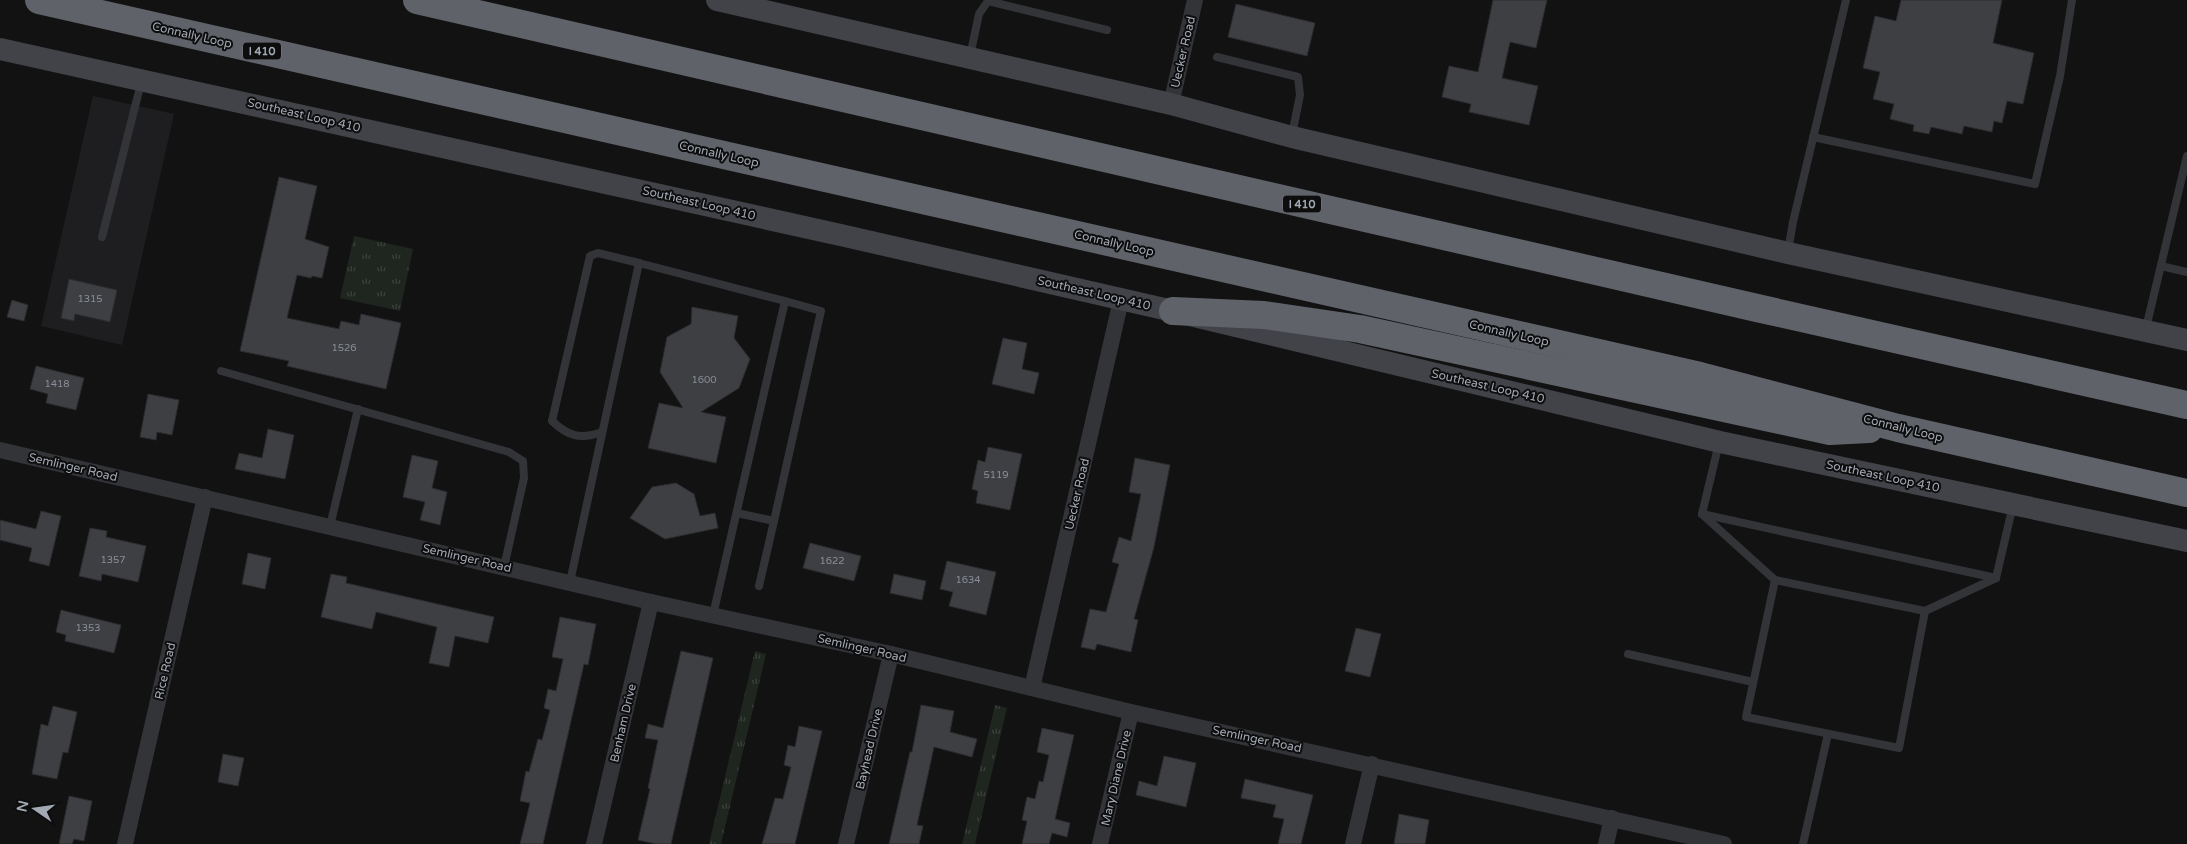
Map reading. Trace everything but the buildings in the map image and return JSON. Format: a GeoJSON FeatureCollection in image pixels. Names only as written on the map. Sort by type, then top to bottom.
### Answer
{"type":"FeatureCollection","features":[{"type":"Feature","properties":{"kind":"highway","name":"Connally Loop"},"geometry":{"type":"LineString","coordinates":[[39,0],[1690,374],[1898,428],[2187,493]]}},
{"type":"Feature","properties":{"kind":"highway","name":"I 410"},"geometry":{"type":"LineString","coordinates":[[417,0],[2187,405]]}},
{"type":"Feature","properties":{"kind":"highway"},"geometry":{"type":"LineString","coordinates":[[1173,311],[1264,315],[1360,329],[1830,431],[1898,428]]}},
{"type":"Feature","properties":{"kind":"main road"},"geometry":{"type":"LineString","coordinates":[[717,0],[1170,104],[1292,137],[1788,253],[2187,340]]}},
{"type":"Feature","properties":{"kind":"main road","name":"Southeast Loop 410"},"geometry":{"type":"LineString","coordinates":[[0,49],[143,79],[1173,311],[1720,442],[2187,540]]}},
{"type":"Feature","properties":{"kind":"street","name":"Uecker Road"},"geometry":{"type":"LineString","coordinates":[[1170,104],[1195,0]]}},
{"type":"Feature","properties":{"kind":"street","name":"Uecker Road"},"geometry":{"type":"LineString","coordinates":[[1032,688],[1122,300]]}},
{"type":"Feature","properties":{"kind":"street","name":"Semlinger Road"},"geometry":{"type":"LineString","coordinates":[[0,450],[651,602],[891,654],[1131,712],[1372,764],[1724,844]]}},
{"type":"Feature","properties":{"kind":"street","name":"Rice Road"},"geometry":{"type":"LineString","coordinates":[[125,844],[205,497]]}},
{"type":"Feature","properties":{"kind":"street","name":"Benham Drive"},"geometry":{"type":"LineString","coordinates":[[594,844],[651,602]]}},
{"type":"Feature","properties":{"kind":"street","name":"Bayhead Drive"},"geometry":{"type":"LineString","coordinates":[[846,844],[891,654]]}},
{"type":"Feature","properties":{"kind":"street","name":"Mary Diane Drive"},"geometry":{"type":"LineString","coordinates":[[1100,844],[1131,712]]}},
{"type":"Feature","properties":{"kind":"street"},"geometry":{"type":"LineString","coordinates":[[1353,844],[1372,764]]}},
{"type":"Feature","properties":{"kind":"street"},"geometry":{"type":"LineString","coordinates":[[1606,844],[1612,818]]}},
{"type":"Feature","properties":{"kind":"lane"},"geometry":{"type":"LineString","coordinates":[[1788,253],[1793,222],[1846,0]]}},
{"type":"Feature","properties":{"kind":"lane"},"geometry":{"type":"LineString","coordinates":[[1813,137],[2035,184],[2060,76],[2072,0]]}},
{"type":"Feature","properties":{"kind":"lane"},"geometry":{"type":"LineString","coordinates":[[970,58],[979,14],[988,1],[1107,30]]}},
{"type":"Feature","properties":{"kind":"lane"},"geometry":{"type":"LineString","coordinates":[[1217,57],[1298,77],[1300,96],[1292,137]]}},
{"type":"Feature","properties":{"kind":"lane"},"geometry":{"type":"LineString","coordinates":[[102,237],[143,79]]}},
{"type":"Feature","properties":{"kind":"lane"},"geometry":{"type":"LineString","coordinates":[[2145,330],[2187,156]]}},
{"type":"Feature","properties":{"kind":"lane"},"geometry":{"type":"LineString","coordinates":[[602,432],[589,437],[565,433],[552,420],[590,256],[598,253],[820,311],[759,586]]}},
{"type":"Feature","properties":{"kind":"lane"},"geometry":{"type":"LineString","coordinates":[[570,582],[639,263]]}},
{"type":"Feature","properties":{"kind":"lane"},"geometry":{"type":"LineString","coordinates":[[2161,266],[2187,272]]}},
{"type":"Feature","properties":{"kind":"lane"},"geometry":{"type":"LineString","coordinates":[[713,616],[785,301]]}},
{"type":"Feature","properties":{"kind":"lane"},"geometry":{"type":"LineString","coordinates":[[221,371],[509,452],[523,461],[524,478],[504,567]]}},
{"type":"Feature","properties":{"kind":"lane"},"geometry":{"type":"LineString","coordinates":[[330,526],[358,409]]}},
{"type":"Feature","properties":{"kind":"lane"},"geometry":{"type":"LineString","coordinates":[[1702,514],[1720,442]]}},
{"type":"Feature","properties":{"kind":"lane"},"geometry":{"type":"LineString","coordinates":[[1996,578],[2013,503]]}},
{"type":"Feature","properties":{"kind":"lane"},"geometry":{"type":"LineString","coordinates":[[737,513],[774,521]]}},
{"type":"Feature","properties":{"kind":"lane"},"geometry":{"type":"LineString","coordinates":[[1702,514],[1996,578]]}},
{"type":"Feature","properties":{"kind":"lane"},"geometry":{"type":"LineString","coordinates":[[1702,514],[1775,580],[1926,611],[1996,578]]}},
{"type":"Feature","properties":{"kind":"lane"},"geometry":{"type":"LineString","coordinates":[[1775,580],[1746,717],[1828,734],[1899,748],[1926,611]]}},
{"type":"Feature","properties":{"kind":"lane"},"geometry":{"type":"LineString","coordinates":[[1628,654],[1753,682]]}},
{"type":"Feature","properties":{"kind":"lane"},"geometry":{"type":"LineString","coordinates":[[1803,844],[1828,734]]}},
{"type":"Feature","properties":{"kind":"shaded area"},"geometry":{"type":"Polygon","coordinates":[[[93,96],[174,114],[122,345],[41,326],[93,96]]]}},
{"type":"Feature","properties":{"kind":"green space"},"geometry":{"type":"Polygon","coordinates":[[[354,236],[413,249],[400,311],[340,298],[354,236]]]}},
{"type":"Feature","properties":{"kind":"green space"},"geometry":{"type":"Polygon","coordinates":[[[755,651],[766,654],[721,844],[709,844],[755,651]]]}},
{"type":"Feature","properties":{"kind":"green space"},"geometry":{"type":"Polygon","coordinates":[[[995,705],[1007,708],[975,844],[962,844],[995,705]]]}}]}
